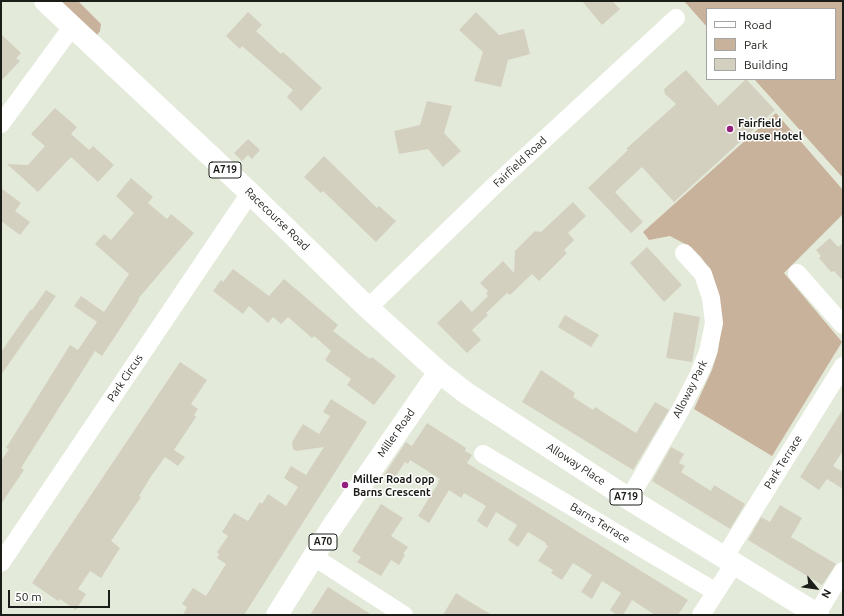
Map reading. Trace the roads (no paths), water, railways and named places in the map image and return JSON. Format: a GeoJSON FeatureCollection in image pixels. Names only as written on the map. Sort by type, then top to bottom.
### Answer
{"type":"FeatureCollection","features":[{"type":"Feature","properties":{"kind":"main road","name":"Racecourse Road"},"geometry":{"type":"LineString","coordinates":[[45,1],[250,193],[368,308],[439,372]]}},
{"type":"Feature","properties":{"kind":"main road","name":"Alloway Place"},"geometry":{"type":"LineString","coordinates":[[439,372],[466,393],[629,499],[818,615]]}},
{"type":"Feature","properties":{"kind":"main road","name":"Miller Road"},"geometry":{"type":"LineString","coordinates":[[277,615],[371,470],[439,372]]}},
{"type":"Feature","properties":{"kind":"street","name":"Fairfield Road"},"geometry":{"type":"LineString","coordinates":[[368,308],[496,184],[676,18]]}},
{"type":"Feature","properties":{"kind":"street"},"geometry":{"type":"LineString","coordinates":[[1,124],[72,27]]}},
{"type":"Feature","properties":{"kind":"street","name":"Park Circus"},"geometry":{"type":"LineString","coordinates":[[1,563],[250,193]]}},
{"type":"Feature","properties":{"kind":"street","name":"Alloway Park"},"geometry":{"type":"LineString","coordinates":[[629,499],[700,374],[708,352],[714,323],[711,298],[703,274],[684,252]]}},
{"type":"Feature","properties":{"kind":"street"},"geometry":{"type":"LineString","coordinates":[[797,273],[843,325]]}},
{"type":"Feature","properties":{"kind":"street","name":"Park Terrace"},"geometry":{"type":"LineString","coordinates":[[701,615],[716,592],[729,561],[843,366]]}},
{"type":"Feature","properties":{"kind":"street","name":"Barns Terrace"},"geometry":{"type":"LineString","coordinates":[[483,454],[716,592]]}},
{"type":"Feature","properties":{"kind":"street"},"geometry":{"type":"LineString","coordinates":[[314,557],[404,615]]}},
{"type":"Feature","properties":{"kind":"street"},"geometry":{"type":"LineString","coordinates":[[818,615],[843,571]]}},
{"type":"Feature","properties":{"kind":"place","name":"Fairfield House Hotel"},"geometry":{"type":"Point","coordinates":[730,129]}},
{"type":"Feature","properties":{"kind":"place","name":"Miller Road opp Barns Crescent"},"geometry":{"type":"Point","coordinates":[345,485]}}]}
